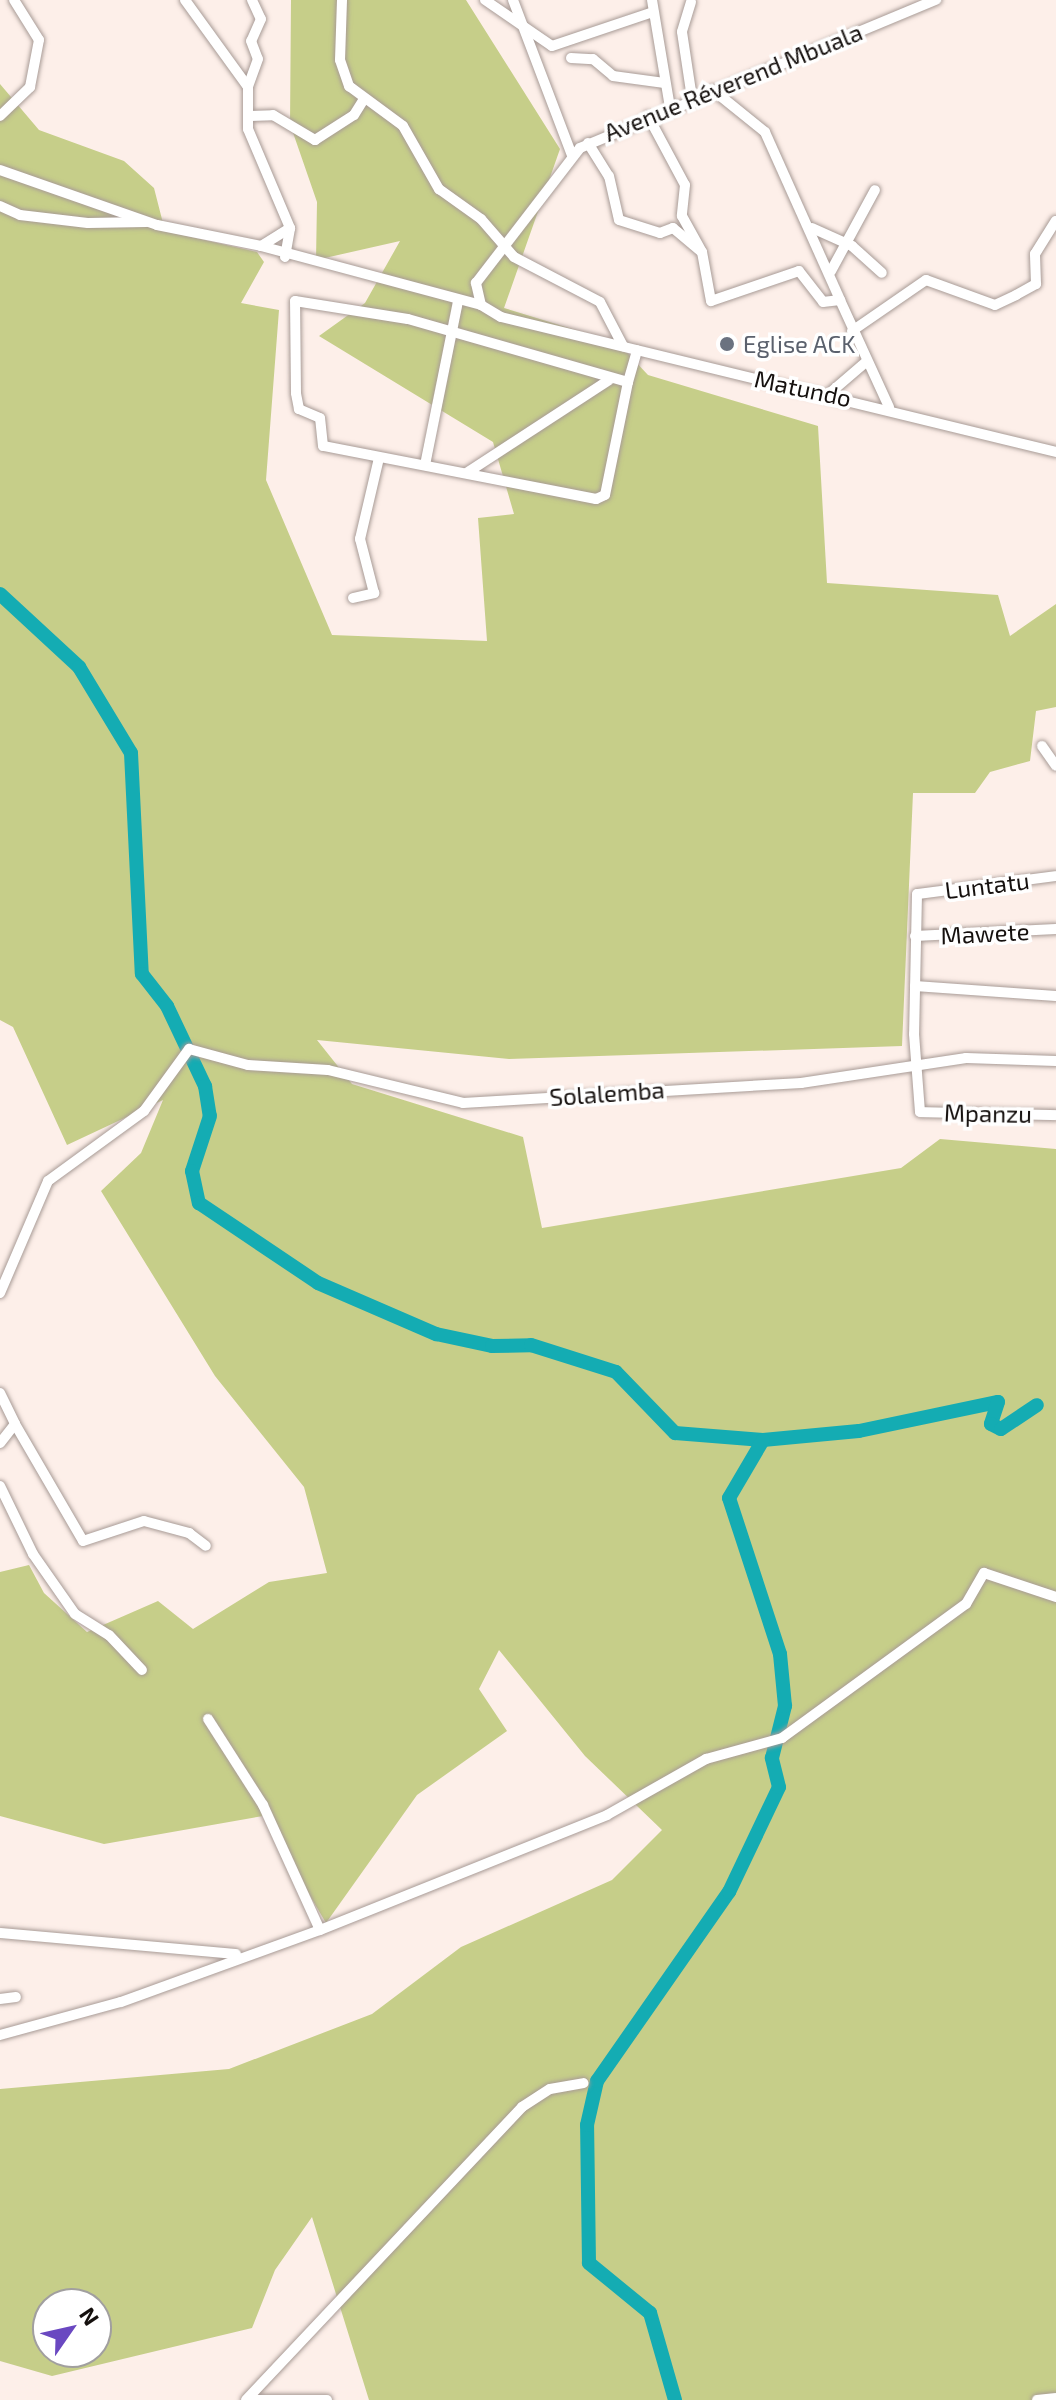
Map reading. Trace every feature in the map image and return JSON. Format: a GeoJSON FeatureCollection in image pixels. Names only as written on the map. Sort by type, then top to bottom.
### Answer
{"type":"FeatureCollection","features":[{"type":"Feature","properties":{"kind":"street"},"geometry":{"type":"LineString","coordinates":[[0,116],[30,87],[39,40],[14,0]]}},
{"type":"Feature","properties":{"kind":"street"},"geometry":{"type":"LineString","coordinates":[[185,0],[248,87]]}},
{"type":"Feature","properties":{"kind":"street"},"geometry":{"type":"LineString","coordinates":[[252,0],[261,19],[248,87],[250,116],[258,160],[290,228],[285,257]]}},
{"type":"Feature","properties":{"kind":"street"},"geometry":{"type":"LineString","coordinates":[[342,0],[342,71],[364,99],[403,126],[439,189],[519,261],[600,302],[623,346]]}},
{"type":"Feature","properties":{"kind":"street"},"geometry":{"type":"LineString","coordinates":[[485,0],[552,46],[653,12]]}},
{"type":"Feature","properties":{"kind":"street"},"geometry":{"type":"LineString","coordinates":[[513,0],[518,23],[572,155]]}},
{"type":"Feature","properties":{"kind":"street"},"geometry":{"type":"LineString","coordinates":[[652,0],[670,107]]}},
{"type":"Feature","properties":{"kind":"street","name":"Avenue Réverend Mbuala"},"geometry":{"type":"LineString","coordinates":[[460,302],[474,289],[503,245],[572,155],[588,143],[936,0]]}},
{"type":"Feature","properties":{"kind":"street"},"geometry":{"type":"LineString","coordinates":[[691,2],[682,32],[692,98]]}},
{"type":"Feature","properties":{"kind":"street"},"geometry":{"type":"LineString","coordinates":[[571,58],[593,59],[624,79],[665,83]]}},
{"type":"Feature","properties":{"kind":"street"},"geometry":{"type":"LineString","coordinates":[[713,90],[758,122],[811,227],[831,271],[852,331],[889,407]]}},
{"type":"Feature","properties":{"kind":"street"},"geometry":{"type":"LineString","coordinates":[[250,116],[273,115],[315,140],[354,115],[364,99]]}},
{"type":"Feature","properties":{"kind":"street"},"geometry":{"type":"LineString","coordinates":[[648,116],[685,185],[682,216],[702,252],[711,301],[799,271],[823,302],[840,300]]}},
{"type":"Feature","properties":{"kind":"street"},"geometry":{"type":"LineString","coordinates":[[588,143],[609,176],[619,220],[660,233],[673,228],[702,252]]}},
{"type":"Feature","properties":{"kind":"street"},"geometry":{"type":"LineString","coordinates":[[0,170],[148,221]]}},
{"type":"Feature","properties":{"kind":"street"},"geometry":{"type":"LineString","coordinates":[[831,271],[843,242],[875,190]]}},
{"type":"Feature","properties":{"kind":"street"},"geometry":{"type":"LineString","coordinates":[[0,206],[20,215],[88,223],[148,221]]}},
{"type":"Feature","properties":{"kind":"street","name":"Matundo"},"geometry":{"type":"LineString","coordinates":[[148,221],[261,246],[285,257],[481,305],[501,317],[831,392],[1056,452]]}},
{"type":"Feature","properties":{"kind":"street"},"geometry":{"type":"LineString","coordinates":[[852,331],[926,280],[995,305],[1016,295],[1036,284],[1035,254],[1056,221]]}},
{"type":"Feature","properties":{"kind":"street"},"geometry":{"type":"LineString","coordinates":[[811,227],[843,242],[882,273]]}},
{"type":"Feature","properties":{"kind":"street"},"geometry":{"type":"LineString","coordinates":[[261,246],[290,228]]}},
{"type":"Feature","properties":{"kind":"street"},"geometry":{"type":"LineString","coordinates":[[474,289],[481,305]]}},
{"type":"Feature","properties":{"kind":"street"},"geometry":{"type":"LineString","coordinates":[[628,382],[449,331],[295,301],[299,409],[317,411],[323,446],[468,472],[578,499],[605,495],[637,350]]}},
{"type":"Feature","properties":{"kind":"street"},"geometry":{"type":"LineString","coordinates":[[425,465],[449,331],[460,302]]}},
{"type":"Feature","properties":{"kind":"street"},"geometry":{"type":"LineString","coordinates":[[831,392],[866,362]]}},
{"type":"Feature","properties":{"kind":"street"},"geometry":{"type":"LineString","coordinates":[[468,472],[611,379]]}},
{"type":"Feature","properties":{"kind":"street"},"geometry":{"type":"LineString","coordinates":[[353,598],[374,593],[360,539],[379,458]]}},
{"type":"Feature","properties":{"kind":"street"},"geometry":{"type":"LineString","coordinates":[[1042,746],[1056,766]]}},
{"type":"Feature","properties":{"kind":"street","name":"Luntatu"},"geometry":{"type":"LineString","coordinates":[[915,936],[917,894],[1056,876]]}},
{"type":"Feature","properties":{"kind":"street","name":"Mawete"},"geometry":{"type":"LineString","coordinates":[[915,936],[1056,929]]}},
{"type":"Feature","properties":{"kind":"street"},"geometry":{"type":"LineString","coordinates":[[915,936],[916,1063]]}},
{"type":"Feature","properties":{"kind":"street"},"geometry":{"type":"LineString","coordinates":[[915,986],[1056,996]]}},
{"type":"Feature","properties":{"kind":"street","name":"Solalemba"},"geometry":{"type":"LineString","coordinates":[[0,1293],[48,1181],[144,1111],[185,1051],[248,1065],[328,1070],[463,1103],[801,1083],[916,1063],[1056,1061]]}},
{"type":"Feature","properties":{"kind":"street","name":"Mpanzu"},"geometry":{"type":"LineString","coordinates":[[916,1063],[920,1112],[1056,1115]]}},
{"type":"Feature","properties":{"kind":"street"},"geometry":{"type":"LineString","coordinates":[[0,1393],[83,1541],[144,1521],[189,1533],[206,1546]]}},
{"type":"Feature","properties":{"kind":"street"},"geometry":{"type":"LineString","coordinates":[[0,1443],[15,1424]]}},
{"type":"Feature","properties":{"kind":"street"},"geometry":{"type":"LineString","coordinates":[[0,1486],[33,1554],[75,1614],[109,1635],[142,1670]]}},
{"type":"Feature","properties":{"kind":"street"},"geometry":{"type":"LineString","coordinates":[[0,2035],[121,2002],[320,1930],[607,1815],[706,1759],[782,1738],[966,1604],[984,1573],[1056,1597]]}},
{"type":"Feature","properties":{"kind":"street"},"geometry":{"type":"LineString","coordinates":[[208,1719],[263,1805],[320,1930]]}},
{"type":"Feature","properties":{"kind":"street"},"geometry":{"type":"LineString","coordinates":[[0,1933],[229,1956],[275,1945]]}},
{"type":"Feature","properties":{"kind":"street"},"geometry":{"type":"LineString","coordinates":[[0,1999],[16,1997]]}},
{"type":"Feature","properties":{"kind":"street"},"geometry":{"type":"LineString","coordinates":[[246,2400],[522,2107],[550,2089],[583,2083]]}},
{"type":"Feature","properties":{"kind":"street"},"geometry":{"type":"LineString","coordinates":[[1037,2400],[1056,2398]]}},
{"type":"Feature","properties":{"kind":"street"},"geometry":{"type":"LineString","coordinates":[[246,2400],[327,2400]]}},
{"type":"Feature","properties":{"kind":"green space"},"geometry":{"type":"Polygon","coordinates":[[[291,0],[466,0],[560,149],[504,308],[618,343],[648,375],[818,426],[827,583],[998,595],[1010,636],[1056,604],[1056,707],[1036,711],[1030,761],[990,772],[975,793],[913,793],[902,1046],[509,1059],[317,1040],[352,1084],[523,1137],[542,1228],[901,1168],[940,1139],[1056,1149],[1056,2400],[369,2400],[312,2217],[275,2270],[252,2328],[112,2362],[112,2288],[32,2288],[32,2368],[85,2368],[52,2376],[0,2361],[0,2089],[229,2069],[372,2014],[461,1947],[612,1880],[662,1830],[585,1756],[499,1650],[479,1689],[507,1731],[417,1795],[326,1923],[263,1816],[104,1844],[0,1816],[0,1572],[29,1565],[44,1593],[87,1632],[158,1601],[193,1629],[269,1582],[327,1573],[304,1487],[215,1376],[101,1191],[141,1153],[163,1100],[67,1145],[13,1027],[0,1020],[0,84],[39,130],[124,161],[154,188],[165,231],[257,252],[264,262],[241,303],[279,310],[266,480],[332,635],[487,641],[478,518],[514,514],[493,442],[319,336],[365,303],[400,241],[316,260],[317,202],[290,124],[291,0]]]}},
{"type":"Feature","properties":{"kind":"waterway"},"geometry":{"type":"LineString","coordinates":[[0,594],[79,667],[131,753],[142,974],[167,1006],[205,1086],[210,1116],[192,1171],[199,1203],[318,1283],[436,1334],[492,1346],[531,1345],[616,1372],[675,1433],[763,1440],[859,1431],[998,1402],[991,1424],[1001,1429],[1037,1405]]}},
{"type":"Feature","properties":{"kind":"waterway"},"geometry":{"type":"LineString","coordinates":[[675,2400],[650,2313],[589,2263],[587,2125],[597,2081],[729,1892],[779,1787],[772,1758],[785,1706],[780,1654],[729,1498],[763,1440]]}},
{"type":"Feature","properties":{"kind":"place","name":"Eglise ACK"},"geometry":{"type":"Point","coordinates":[727,344]}}]}
